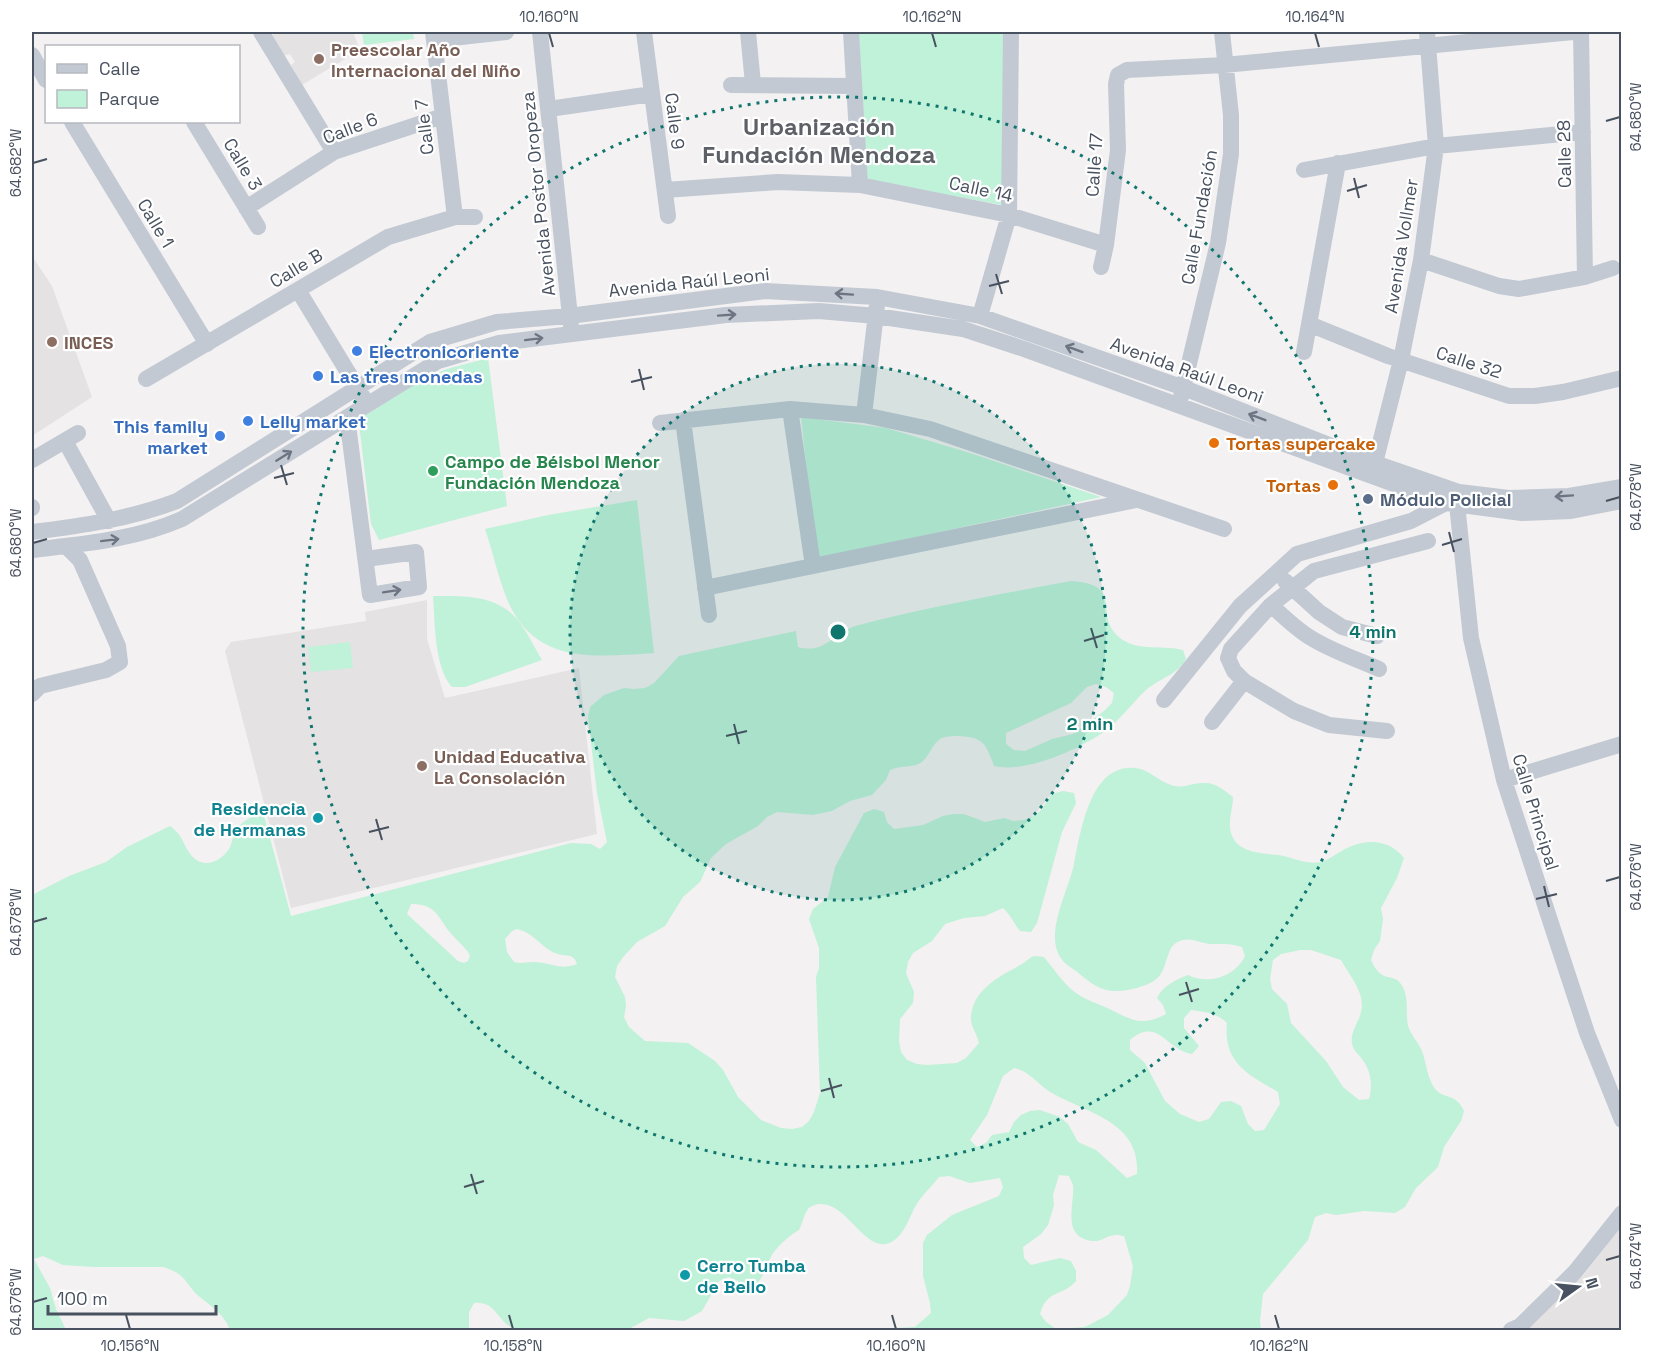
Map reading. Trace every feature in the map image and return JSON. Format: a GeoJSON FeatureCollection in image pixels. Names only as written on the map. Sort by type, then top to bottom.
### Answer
{"type":"FeatureCollection","features":[{"type":"Feature","properties":{"kind":"street"},"geometry":{"type":"LineString","coordinates":[[261,32],[334,152]]}},
{"type":"Feature","properties":{"kind":"street"},"geometry":{"type":"LineString","coordinates":[[433,36],[506,32]]}},
{"type":"Feature","properties":{"kind":"street","name":"Avenida Postor Oropeza"},"geometry":{"type":"LineString","coordinates":[[540,32],[572,334]]}},
{"type":"Feature","properties":{"kind":"street","name":"Calle 9"},"geometry":{"type":"LineString","coordinates":[[644,32],[668,216]]}},
{"type":"Feature","properties":{"kind":"street"},"geometry":{"type":"LineString","coordinates":[[748,32],[753,84]]}},
{"type":"Feature","properties":{"kind":"street"},"geometry":{"type":"LineString","coordinates":[[851,32],[860,184]]}},
{"type":"Feature","properties":{"kind":"street"},"geometry":{"type":"LineString","coordinates":[[980,316],[1010,215],[1011,32]]}},
{"type":"Feature","properties":{"kind":"street","name":"Calle Fundación"},"geometry":{"type":"LineString","coordinates":[[1178,407],[1218,243],[1232,154],[1231,115],[1222,32]]}},
{"type":"Feature","properties":{"kind":"street"},"geometry":{"type":"LineString","coordinates":[[1224,65],[1427,39],[1573,32]]}},
{"type":"Feature","properties":{"kind":"street","name":"Calle 28"},"geometry":{"type":"LineString","coordinates":[[1581,32],[1585,277]]}},
{"type":"Feature","properties":{"kind":"street","name":"Calle 7"},"geometry":{"type":"LineString","coordinates":[[433,36],[455,217]]}},
{"type":"Feature","properties":{"kind":"street","name":"Avenida Vollmer"},"geometry":{"type":"LineString","coordinates":[[1375,462],[1401,360],[1421,260],[1436,146],[1427,39]]}},
{"type":"Feature","properties":{"kind":"street"},"geometry":{"type":"LineString","coordinates":[[32,55],[45,78]]}},
{"type":"Feature","properties":{"kind":"street","name":"Calle 17"},"geometry":{"type":"LineString","coordinates":[[1101,267],[1118,150],[1116,84],[1118,75],[1127,70],[1224,65]]}},
{"type":"Feature","properties":{"kind":"street"},"geometry":{"type":"LineString","coordinates":[[731,85],[854,86]]}},
{"type":"Feature","properties":{"kind":"street"},"geometry":{"type":"LineString","coordinates":[[549,109],[652,94]]}},
{"type":"Feature","properties":{"kind":"street","name":"Calle 6"},"geometry":{"type":"LineString","coordinates":[[246,208],[334,152],[443,116]]}},
{"type":"Feature","properties":{"kind":"street","name":"Calle 1"},"geometry":{"type":"LineString","coordinates":[[73,123],[207,344]]}},
{"type":"Feature","properties":{"kind":"street","name":"Calle 3"},"geometry":{"type":"LineString","coordinates":[[195,123],[258,227]]}},
{"type":"Feature","properties":{"kind":"street"},"geometry":{"type":"LineString","coordinates":[[1305,170],[1436,146],[1583,132]]}},
{"type":"Feature","properties":{"kind":"street"},"geometry":{"type":"LineString","coordinates":[[1304,352],[1338,163]]}},
{"type":"Feature","properties":{"kind":"street","name":"Calle 14"},"geometry":{"type":"LineString","coordinates":[[664,190],[778,182],[860,184],[1010,215],[1106,245]]}},
{"type":"Feature","properties":{"kind":"street","name":"Calle B"},"geometry":{"type":"LineString","coordinates":[[146,379],[388,237],[455,217],[475,217]]}},
{"type":"Feature","properties":{"kind":"street"},"geometry":{"type":"LineString","coordinates":[[1421,260],[1499,286],[1519,290],[1585,277],[1613,268]]}},
{"type":"Feature","properties":{"kind":"street"},"geometry":{"type":"LineString","coordinates":[[298,290],[368,404]]}},
{"type":"Feature","properties":{"kind":"street","name":"Avenida Raúl Leoni"},"geometry":{"type":"LineString","coordinates":[[32,532],[109,521],[152,511],[180,499],[430,342],[497,322],[569,316],[765,291],[877,297],[980,316],[1184,388],[1375,462],[1454,500]]}},
{"type":"Feature","properties":{"kind":"street"},"geometry":{"type":"LineString","coordinates":[[864,415],[877,297]]}},
{"type":"Feature","properties":{"kind":"street","name":"Avenida Raúl Leoni"},"geometry":{"type":"LineString","coordinates":[[32,550],[123,539],[159,529],[189,515],[438,362],[499,343],[726,315],[819,311],[876,316],[963,329],[1024,349],[1178,407],[1454,500],[1522,513],[1571,511],[1621,501]]}},
{"type":"Feature","properties":{"kind":"street","name":"Calle 32"},"geometry":{"type":"LineString","coordinates":[[1309,324],[1401,360],[1509,396],[1535,396],[1563,392],[1622,378]]}},
{"type":"Feature","properties":{"kind":"street"},"geometry":{"type":"LineString","coordinates":[[790,409],[813,566]]}},
{"type":"Feature","properties":{"kind":"street"},"geometry":{"type":"LineString","coordinates":[[660,423],[790,409],[864,415],[930,429],[1224,529]]}},
{"type":"Feature","properties":{"kind":"street"},"geometry":{"type":"LineString","coordinates":[[347,417],[366,559]]}},
{"type":"Feature","properties":{"kind":"street"},"geometry":{"type":"LineString","coordinates":[[683,420],[709,615]]}},
{"type":"Feature","properties":{"kind":"street"},"geometry":{"type":"LineString","coordinates":[[32,460],[71,437],[109,521]]}},
{"type":"Feature","properties":{"kind":"street"},"geometry":{"type":"LineString","coordinates":[[180,499],[189,515]]}},
{"type":"Feature","properties":{"kind":"street"},"geometry":{"type":"LineString","coordinates":[[705,588],[1136,500]]}},
{"type":"Feature","properties":{"kind":"street"},"geometry":{"type":"LineString","coordinates":[[1164,699],[1240,606],[1297,554],[1411,521],[1454,500]]}},
{"type":"Feature","properties":{"kind":"street","name":"Calle Principal"},"geometry":{"type":"LineString","coordinates":[[1454,500],[1472,638],[1504,780],[1587,1033],[1622,1120]]}},
{"type":"Feature","properties":{"kind":"street"},"geometry":{"type":"LineString","coordinates":[[1387,731],[1329,725],[1294,711],[1244,681],[1234,671],[1228,658],[1231,649],[1271,605],[1314,571],[1428,541]]}},
{"type":"Feature","properties":{"kind":"street"},"geometry":{"type":"LineString","coordinates":[[32,694],[40,686],[106,670],[120,662],[118,646],[80,560],[66,546]]}},
{"type":"Feature","properties":{"kind":"street"},"geometry":{"type":"LineString","coordinates":[[1276,573],[1319,612],[1342,627],[1377,636]]}},
{"type":"Feature","properties":{"kind":"street"},"geometry":{"type":"LineString","coordinates":[[1271,605],[1311,638],[1379,669]]}},
{"type":"Feature","properties":{"kind":"street"},"geometry":{"type":"LineString","coordinates":[[1212,722],[1244,681]]}},
{"type":"Feature","properties":{"kind":"street"},"geometry":{"type":"LineString","coordinates":[[1504,780],[1622,744]]}},
{"type":"Feature","properties":{"kind":"street"},"geometry":{"type":"LineString","coordinates":[[1517,1329],[1575,1272],[1622,1213]]}},
{"type":"Feature","properties":{"kind":"shaded area","name":"Preescolar Año Internacional del Niño"},"geometry":{"type":"Polygon","coordinates":[[[277,32],[353,32],[360,50],[302,85],[291,65],[295,62],[290,54],[283,56],[271,36],[277,32]]]}},
{"type":"Feature","properties":{"kind":"shaded area","name":"INCES"},"geometry":{"type":"Polygon","coordinates":[[[32,256],[52,286],[92,397],[32,436],[32,256]]]}},
{"type":"Feature","properties":{"kind":"shaded area","name":"Unidad Educativa La Consolación"},"geometry":{"type":"Polygon","coordinates":[[[427,600],[427,639],[445,698],[579,668],[597,834],[291,908],[225,651],[231,642],[366,621],[365,612],[427,600]]]}},
{"type":"Feature","properties":{"kind":"shaded area"},"geometry":{"type":"Polygon","coordinates":[[[1621,1226],[1621,1330],[1530,1330],[1528,1324],[1583,1276],[1621,1226]]]}},
{"type":"Feature","properties":{"kind":"green space"},"geometry":{"type":"Polygon","coordinates":[[[362,32],[413,32],[414,39],[364,45],[362,32]]]}},
{"type":"Feature","properties":{"kind":"green space"},"geometry":{"type":"Polygon","coordinates":[[[856,32],[1005,32],[1002,205],[864,180],[856,32]]]}},
{"type":"Feature","properties":{"kind":"green space","name":"Campo de Béisbol Menor Fundación Mendoza"},"geometry":{"type":"Polygon","coordinates":[[[488,358],[507,506],[379,540],[371,524],[359,423],[364,416],[421,380],[447,369],[488,358]]]}},
{"type":"Feature","properties":{"kind":"green space"},"geometry":{"type":"Polygon","coordinates":[[[801,417],[886,428],[970,453],[1101,497],[816,559],[801,417]]]}},
{"type":"Feature","properties":{"kind":"green space"},"geometry":{"type":"Polygon","coordinates":[[[637,500],[654,653],[589,655],[550,646],[533,636],[519,620],[507,599],[485,529],[548,515],[637,500]]]}},
{"type":"Feature","properties":{"kind":"green space"},"geometry":{"type":"Polygon","coordinates":[[[1071,581],[1099,589],[1104,595],[1113,631],[1123,640],[1136,646],[1183,650],[1186,659],[1173,673],[1146,690],[1110,727],[1086,743],[1055,757],[1022,766],[994,766],[989,752],[979,740],[958,736],[947,737],[937,741],[919,764],[890,770],[886,780],[872,795],[850,801],[832,811],[813,815],[777,812],[767,817],[758,826],[726,844],[711,858],[700,882],[683,897],[665,926],[637,942],[623,957],[617,966],[615,977],[625,997],[624,1017],[629,1027],[645,1041],[688,1043],[715,1061],[723,1070],[738,1097],[761,1120],[781,1128],[802,1127],[814,1112],[820,1093],[816,977],[819,968],[819,948],[809,919],[813,909],[828,897],[835,867],[864,813],[874,809],[884,812],[887,822],[894,829],[923,825],[953,814],[964,814],[985,822],[1004,818],[1014,821],[1034,816],[1052,794],[1063,791],[1074,793],[1076,803],[1062,832],[1037,923],[1031,932],[1020,931],[1003,908],[985,916],[964,918],[945,924],[932,941],[913,953],[908,962],[906,973],[914,992],[913,1003],[900,1019],[901,1052],[907,1060],[927,1065],[957,1063],[966,1058],[979,1043],[971,1020],[977,998],[997,978],[1031,957],[1044,957],[1071,989],[1087,1000],[1127,1018],[1148,1021],[1166,1014],[1157,998],[1174,981],[1188,975],[1204,979],[1220,977],[1235,969],[1245,956],[1242,947],[1230,944],[1180,941],[1173,945],[1156,980],[1137,988],[1111,991],[1091,983],[1066,964],[1058,953],[1055,941],[1058,915],[1071,875],[1083,821],[1095,792],[1104,780],[1115,772],[1135,768],[1174,786],[1205,783],[1220,788],[1233,797],[1230,823],[1233,838],[1237,844],[1249,850],[1316,863],[1361,843],[1377,842],[1391,847],[1404,858],[1397,878],[1381,908],[1383,919],[1380,941],[1371,960],[1379,973],[1398,981],[1404,989],[1408,1026],[1422,1051],[1433,1086],[1440,1093],[1457,1101],[1464,1111],[1461,1121],[1444,1147],[1438,1167],[1416,1188],[1405,1207],[1395,1213],[1364,1211],[1336,1215],[1326,1213],[1315,1217],[1308,1240],[1263,1294],[1261,1330],[892,1330],[915,1327],[931,1313],[923,1276],[923,1243],[927,1235],[952,1215],[999,1196],[1003,1187],[1000,1178],[970,1183],[949,1176],[939,1177],[918,1202],[897,1238],[884,1244],[875,1242],[866,1236],[840,1211],[830,1206],[820,1204],[810,1207],[799,1230],[787,1238],[773,1253],[756,1284],[745,1289],[738,1281],[729,1277],[719,1281],[702,1311],[684,1321],[649,1318],[627,1330],[517,1330],[504,1322],[488,1305],[474,1303],[469,1312],[469,1330],[230,1330],[220,1314],[195,1293],[180,1275],[170,1269],[63,1265],[43,1256],[34,1259],[50,1288],[56,1309],[66,1330],[32,1330],[32,895],[69,876],[106,862],[127,847],[170,826],[179,834],[195,859],[210,863],[219,859],[227,851],[239,826],[263,812],[291,916],[571,843],[591,844],[600,849],[607,842],[597,793],[588,717],[590,707],[604,695],[624,688],[645,688],[654,683],[679,656],[796,631],[798,647],[816,648],[859,625],[1071,581]],[[1096,684],[1087,687],[1071,703],[1006,733],[1006,744],[1014,750],[1025,751],[1052,739],[1073,734],[1112,703],[1114,693],[1106,687],[1096,684]],[[411,904],[407,914],[458,961],[464,963],[470,956],[438,915],[430,908],[411,904]],[[517,929],[512,931],[505,939],[507,952],[514,962],[539,962],[565,967],[577,964],[572,957],[553,952],[523,931],[517,929]],[[1300,950],[1281,954],[1273,960],[1270,979],[1272,989],[1287,1004],[1291,1023],[1326,1061],[1343,1087],[1359,1100],[1369,1099],[1371,1084],[1369,1073],[1352,1043],[1352,1035],[1361,1012],[1361,998],[1356,984],[1341,960],[1311,950],[1300,950]],[[1191,1010],[1184,1018],[1184,1028],[1199,1046],[1192,1054],[1175,1047],[1155,1033],[1140,1034],[1130,1040],[1130,1050],[1145,1063],[1165,1101],[1180,1114],[1199,1122],[1209,1119],[1221,1102],[1231,1101],[1241,1106],[1248,1124],[1255,1131],[1264,1130],[1280,1104],[1278,1092],[1247,1073],[1233,1057],[1229,1048],[1227,1023],[1215,1015],[1191,1010]],[[1014,1068],[1003,1076],[987,1115],[970,1140],[977,1147],[986,1143],[992,1135],[1009,1132],[1021,1115],[1040,1110],[1060,1117],[1068,1124],[1078,1142],[1096,1150],[1127,1178],[1137,1174],[1136,1156],[1130,1142],[1121,1131],[1095,1114],[1052,1093],[1020,1070],[1014,1068]],[[1059,1175],[1053,1195],[1054,1205],[1048,1225],[1041,1234],[1023,1247],[1024,1258],[1031,1265],[1060,1258],[1071,1261],[1076,1271],[1076,1281],[1051,1297],[1043,1306],[1040,1314],[1056,1329],[1085,1327],[1108,1315],[1127,1295],[1133,1266],[1124,1236],[1116,1235],[1092,1241],[1079,1236],[1075,1231],[1071,1216],[1073,1185],[1069,1176],[1059,1175]]]}},
{"type":"Feature","properties":{"kind":"green space"},"geometry":{"type":"Polygon","coordinates":[[[433,596],[478,598],[499,605],[517,619],[542,660],[465,687],[452,687],[446,678],[439,656],[433,596]]]}},
{"type":"Feature","properties":{"kind":"green space"},"geometry":{"type":"Polygon","coordinates":[[[350,642],[353,668],[311,672],[308,647],[350,642]]]}},
{"type":"Feature","properties":{"kind":"place","name":"Preescolar Año Internacional del Niño"},"geometry":{"type":"Point","coordinates":[319,59]}},
{"type":"Feature","properties":{"kind":"place","name":"INCES"},"geometry":{"type":"Point","coordinates":[52,342]}},
{"type":"Feature","properties":{"kind":"place","name":"Electronicoriente"},"geometry":{"type":"Point","coordinates":[357,351]}},
{"type":"Feature","properties":{"kind":"place","name":"Las tres monedas"},"geometry":{"type":"Point","coordinates":[318,376]}},
{"type":"Feature","properties":{"kind":"place","name":"Lelly market"},"geometry":{"type":"Point","coordinates":[248,421]}},
{"type":"Feature","properties":{"kind":"place","name":"This family market"},"geometry":{"type":"Point","coordinates":[220,436]}},
{"type":"Feature","properties":{"kind":"place","name":"Tortas supercake"},"geometry":{"type":"Point","coordinates":[1214,443]}},
{"type":"Feature","properties":{"kind":"place","name":"Campo de Béisbol Menor Fundación Mendoza"},"geometry":{"type":"Point","coordinates":[433,471]}},
{"type":"Feature","properties":{"kind":"place","name":"Tortas"},"geometry":{"type":"Point","coordinates":[1333,485]}},
{"type":"Feature","properties":{"kind":"place","name":"Módulo Policial"},"geometry":{"type":"Point","coordinates":[1368,499]}},
{"type":"Feature","properties":{"kind":"place","name":"Unidad Educativa La Consolación"},"geometry":{"type":"Point","coordinates":[422,766]}},
{"type":"Feature","properties":{"kind":"place","name":"Residencia de Hermanas"},"geometry":{"type":"Point","coordinates":[318,818]}},
{"type":"Feature","properties":{"kind":"place","name":"Cerro Tumba de Bello"},"geometry":{"type":"Point","coordinates":[685,1275]}},
{"type":"Feature","properties":{"kind":"district","name":"Urbanización Fundación Mendoza"},"geometry":{"type":"Point","coordinates":[819,140]}}]}
